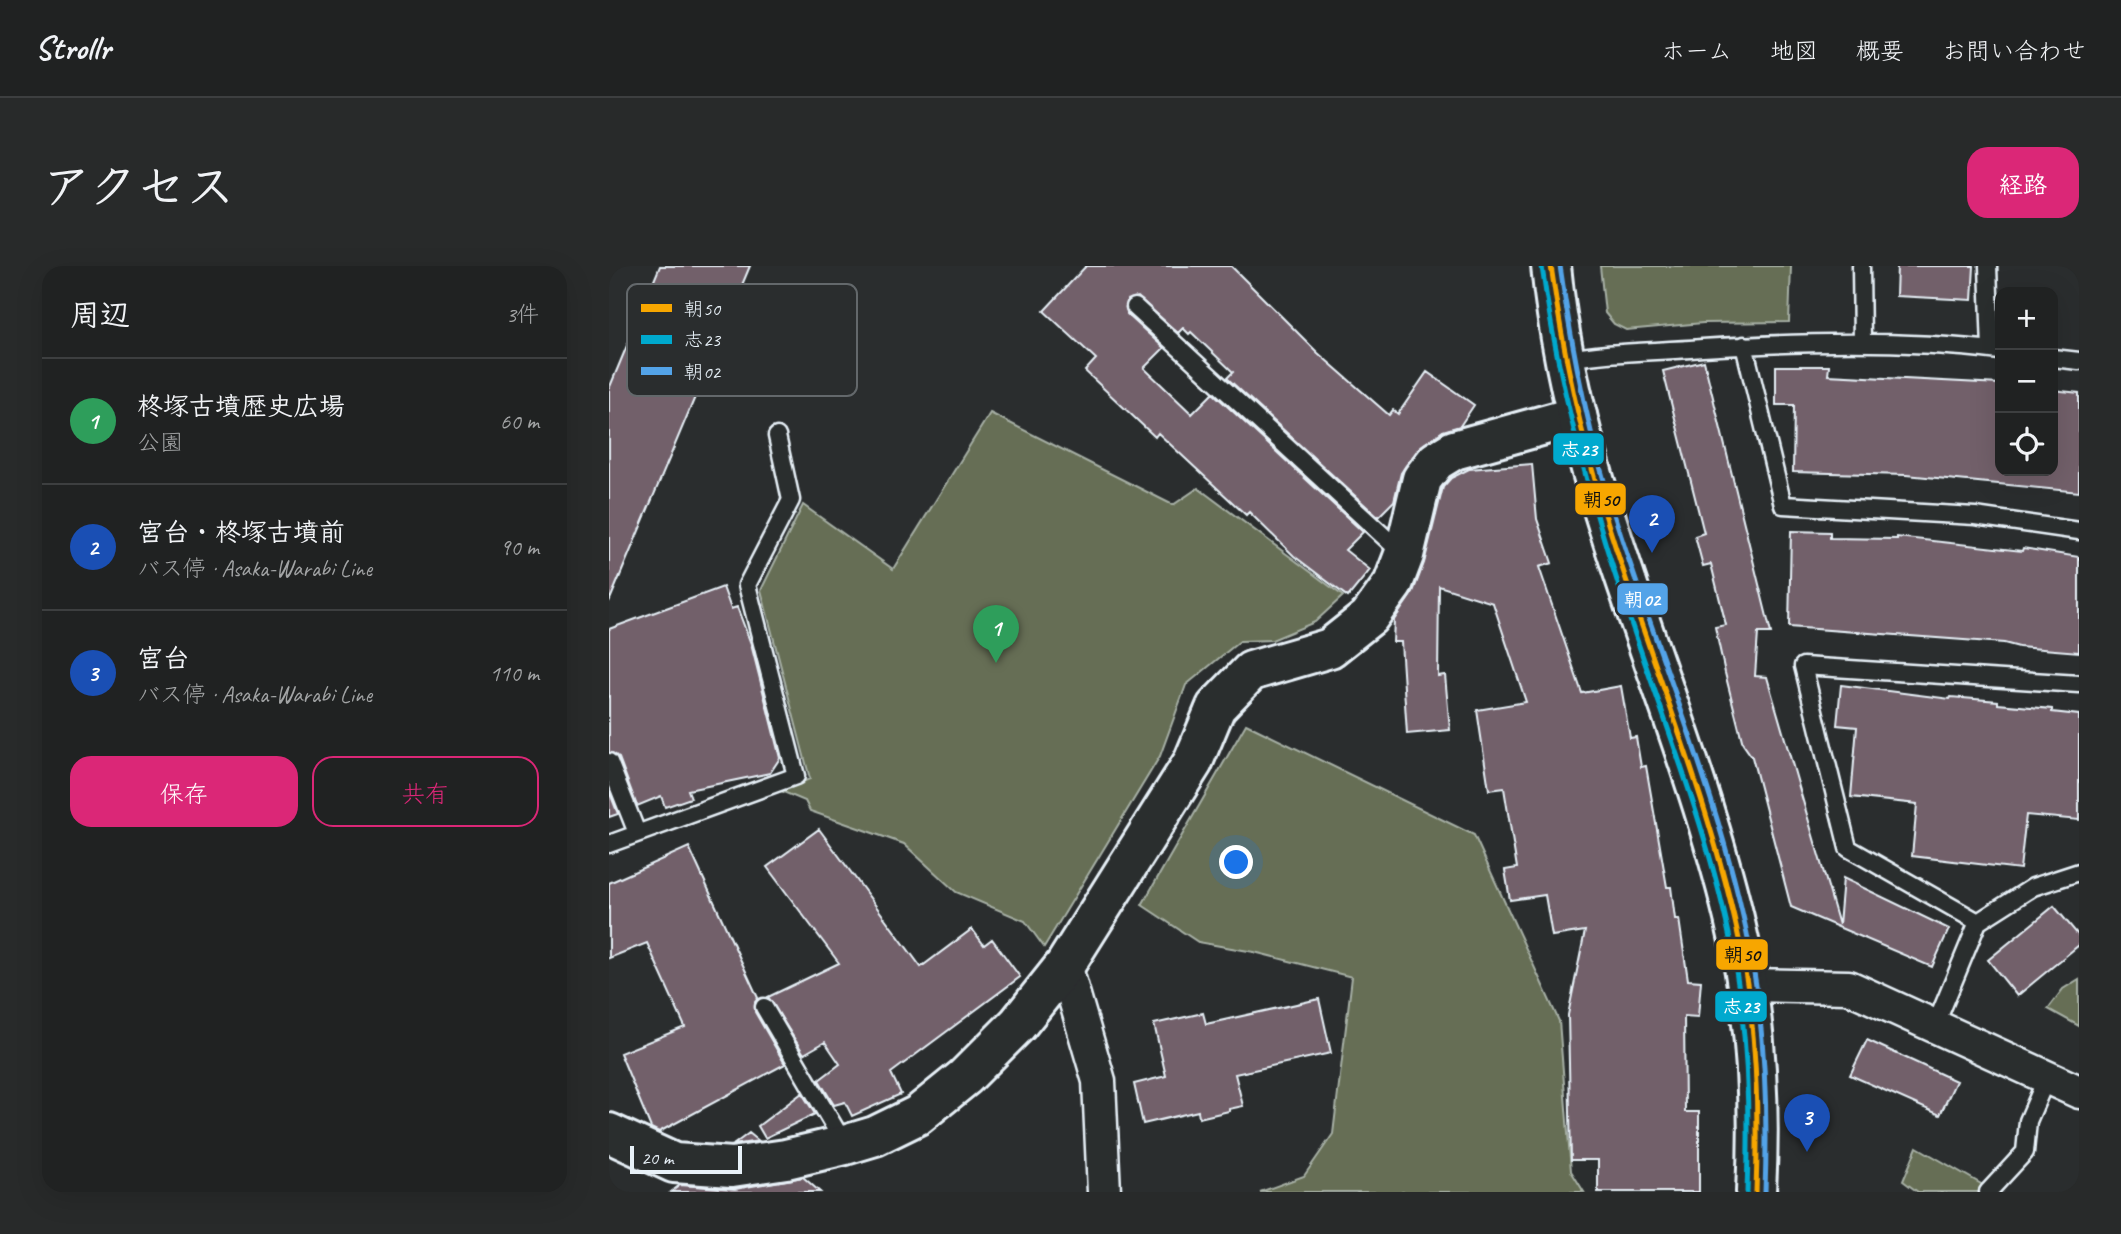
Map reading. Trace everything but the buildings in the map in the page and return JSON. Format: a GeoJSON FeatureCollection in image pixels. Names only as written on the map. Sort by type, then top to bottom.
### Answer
{"type":"FeatureCollection","features":[{"type":"Feature","properties":{"kind":"street"},"geometry":{"type":"LineString","coordinates":[[1551,266],[1564,360],[1598,501],[1702,807],[1734,918],[1746,985],[1757,1120],[1756,1192]]}},
{"type":"Feature","properties":{"kind":"street"},"geometry":{"type":"LineString","coordinates":[[610,1131],[674,1164],[732,1167],[786,1159],[845,1145],[874,1136],[918,1115],[965,1077],[1018,1024],[1065,965],[1193,762],[1216,707],[1251,670],[1330,648],[1361,624],[1393,584],[1404,555],[1422,479],[1436,461],[1454,450],[1577,416]]}},
{"type":"Feature","properties":{"kind":"street"},"geometry":{"type":"LineString","coordinates":[[1065,965],[1099,1080],[1104,1192]]}},
{"type":"Feature","properties":{"kind":"street"},"geometry":{"type":"LineString","coordinates":[[1746,985],[1849,987],[2079,1092]]}},
{"type":"Feature","properties":{"kind":"lane"},"geometry":{"type":"LineString","coordinates":[[1861,266],[1862,342]]}},
{"type":"Feature","properties":{"kind":"lane"},"geometry":{"type":"LineString","coordinates":[[1988,266],[1996,350]]}},
{"type":"Feature","properties":{"kind":"lane"},"geometry":{"type":"LineString","coordinates":[[1135,307],[1404,555]]}},
{"type":"Feature","properties":{"kind":"lane"},"geometry":{"type":"LineString","coordinates":[[1564,360],[1594,354],[1744,345],[1862,342],[1995,351]]}},
{"type":"Feature","properties":{"kind":"lane"},"geometry":{"type":"LineString","coordinates":[[1744,345],[1783,505],[1975,516],[2079,531]]}},
{"type":"Feature","properties":{"kind":"lane"},"geometry":{"type":"LineString","coordinates":[[2058,359],[2079,361]]}},
{"type":"Feature","properties":{"kind":"lane"},"geometry":{"type":"LineString","coordinates":[[609,844],[796,776],[747,585],[791,500],[777,436]]}},
{"type":"Feature","properties":{"kind":"lane"},"geometry":{"type":"LineString","coordinates":[[1978,922],[1848,848],[1803,666],[2079,684]]}},
{"type":"Feature","properties":{"kind":"lane"},"geometry":{"type":"LineString","coordinates":[[609,762],[637,833]]}},
{"type":"Feature","properties":{"kind":"lane"},"geometry":{"type":"LineString","coordinates":[[1935,1026],[1978,922],[2033,887],[2079,872]]}},
{"type":"Feature","properties":{"kind":"lane"},"geometry":{"type":"LineString","coordinates":[[764,1007],[845,1145]]}},
{"type":"Feature","properties":{"kind":"lane"},"geometry":{"type":"LineString","coordinates":[[1988,1192],[2025,1152],[2028,1121],[2047,1077]]}},
{"type":"Feature","properties":{"kind":"green space"},"geometry":{"type":"Polygon","coordinates":[[[1600,266],[1791,266],[1789,322],[1703,323],[1626,330],[1614,324],[1605,313],[1600,266]]]}},
{"type":"Feature","properties":{"kind":"green space"},"geometry":{"type":"Polygon","coordinates":[[[990,413],[1173,505],[1198,488],[1343,596],[1315,622],[1272,640],[1240,641],[1186,685],[1160,756],[1044,947],[1025,921],[956,892],[904,844],[810,811],[805,801],[781,791],[810,779],[761,590],[803,505],[893,569],[990,413]]]}},
{"type":"Feature","properties":{"kind":"green space"},"geometry":{"type":"Polygon","coordinates":[[[1246,724],[1474,835],[1559,1021],[1571,1171],[1584,1192],[1260,1192],[1304,1176],[1333,1134],[1352,977],[1254,952],[1198,942],[1142,905],[1246,724]]]}},
{"type":"Feature","properties":{"kind":"green space"},"geometry":{"type":"Polygon","coordinates":[[[2079,979],[2079,1026],[2048,1009],[2063,989],[2079,979]]]}},
{"type":"Feature","properties":{"kind":"green space"},"geometry":{"type":"Polygon","coordinates":[[[1917,1147],[1995,1192],[1918,1192],[1903,1181],[1917,1147]]]}},
{"type":"Feature","properties":{"kind":"transit line","name":"朝50"},"geometry":{"type":"LineString","coordinates":[[1551,266],[1573,392],[1596,484],[1696,784],[1728,893],[1741,949],[1751,1009],[1756,1070],[1756,1192]]}},
{"type":"Feature","properties":{"kind":"transit line","name":"朝02"},"geometry":{"type":"LineString","coordinates":[[1560,266],[1596,453],[1632,568],[1706,784],[1738,893],[1759,1009],[1764,1070],[1765,1192]]}},
{"type":"Feature","properties":{"kind":"transit line","name":"志23"},"geometry":{"type":"LineString","coordinates":[[1542,267],[1565,392],[1597,514],[1622,596],[1698,818],[1723,908],[1738,984],[1745,1043],[1748,1102],[1747,1192]]}},
{"type":"Feature","properties":{"kind":"place","name":"宮台・柊塚古墳前"},"geometry":{"type":"Point","coordinates":[1652,553]}},
{"type":"Feature","properties":{"kind":"place","name":"柊塚古墳歴史広場"},"geometry":{"type":"Point","coordinates":[996,663]}},
{"type":"Feature","properties":{"kind":"place","name":"宮台"},"geometry":{"type":"Point","coordinates":[1807,1152]}}]}
